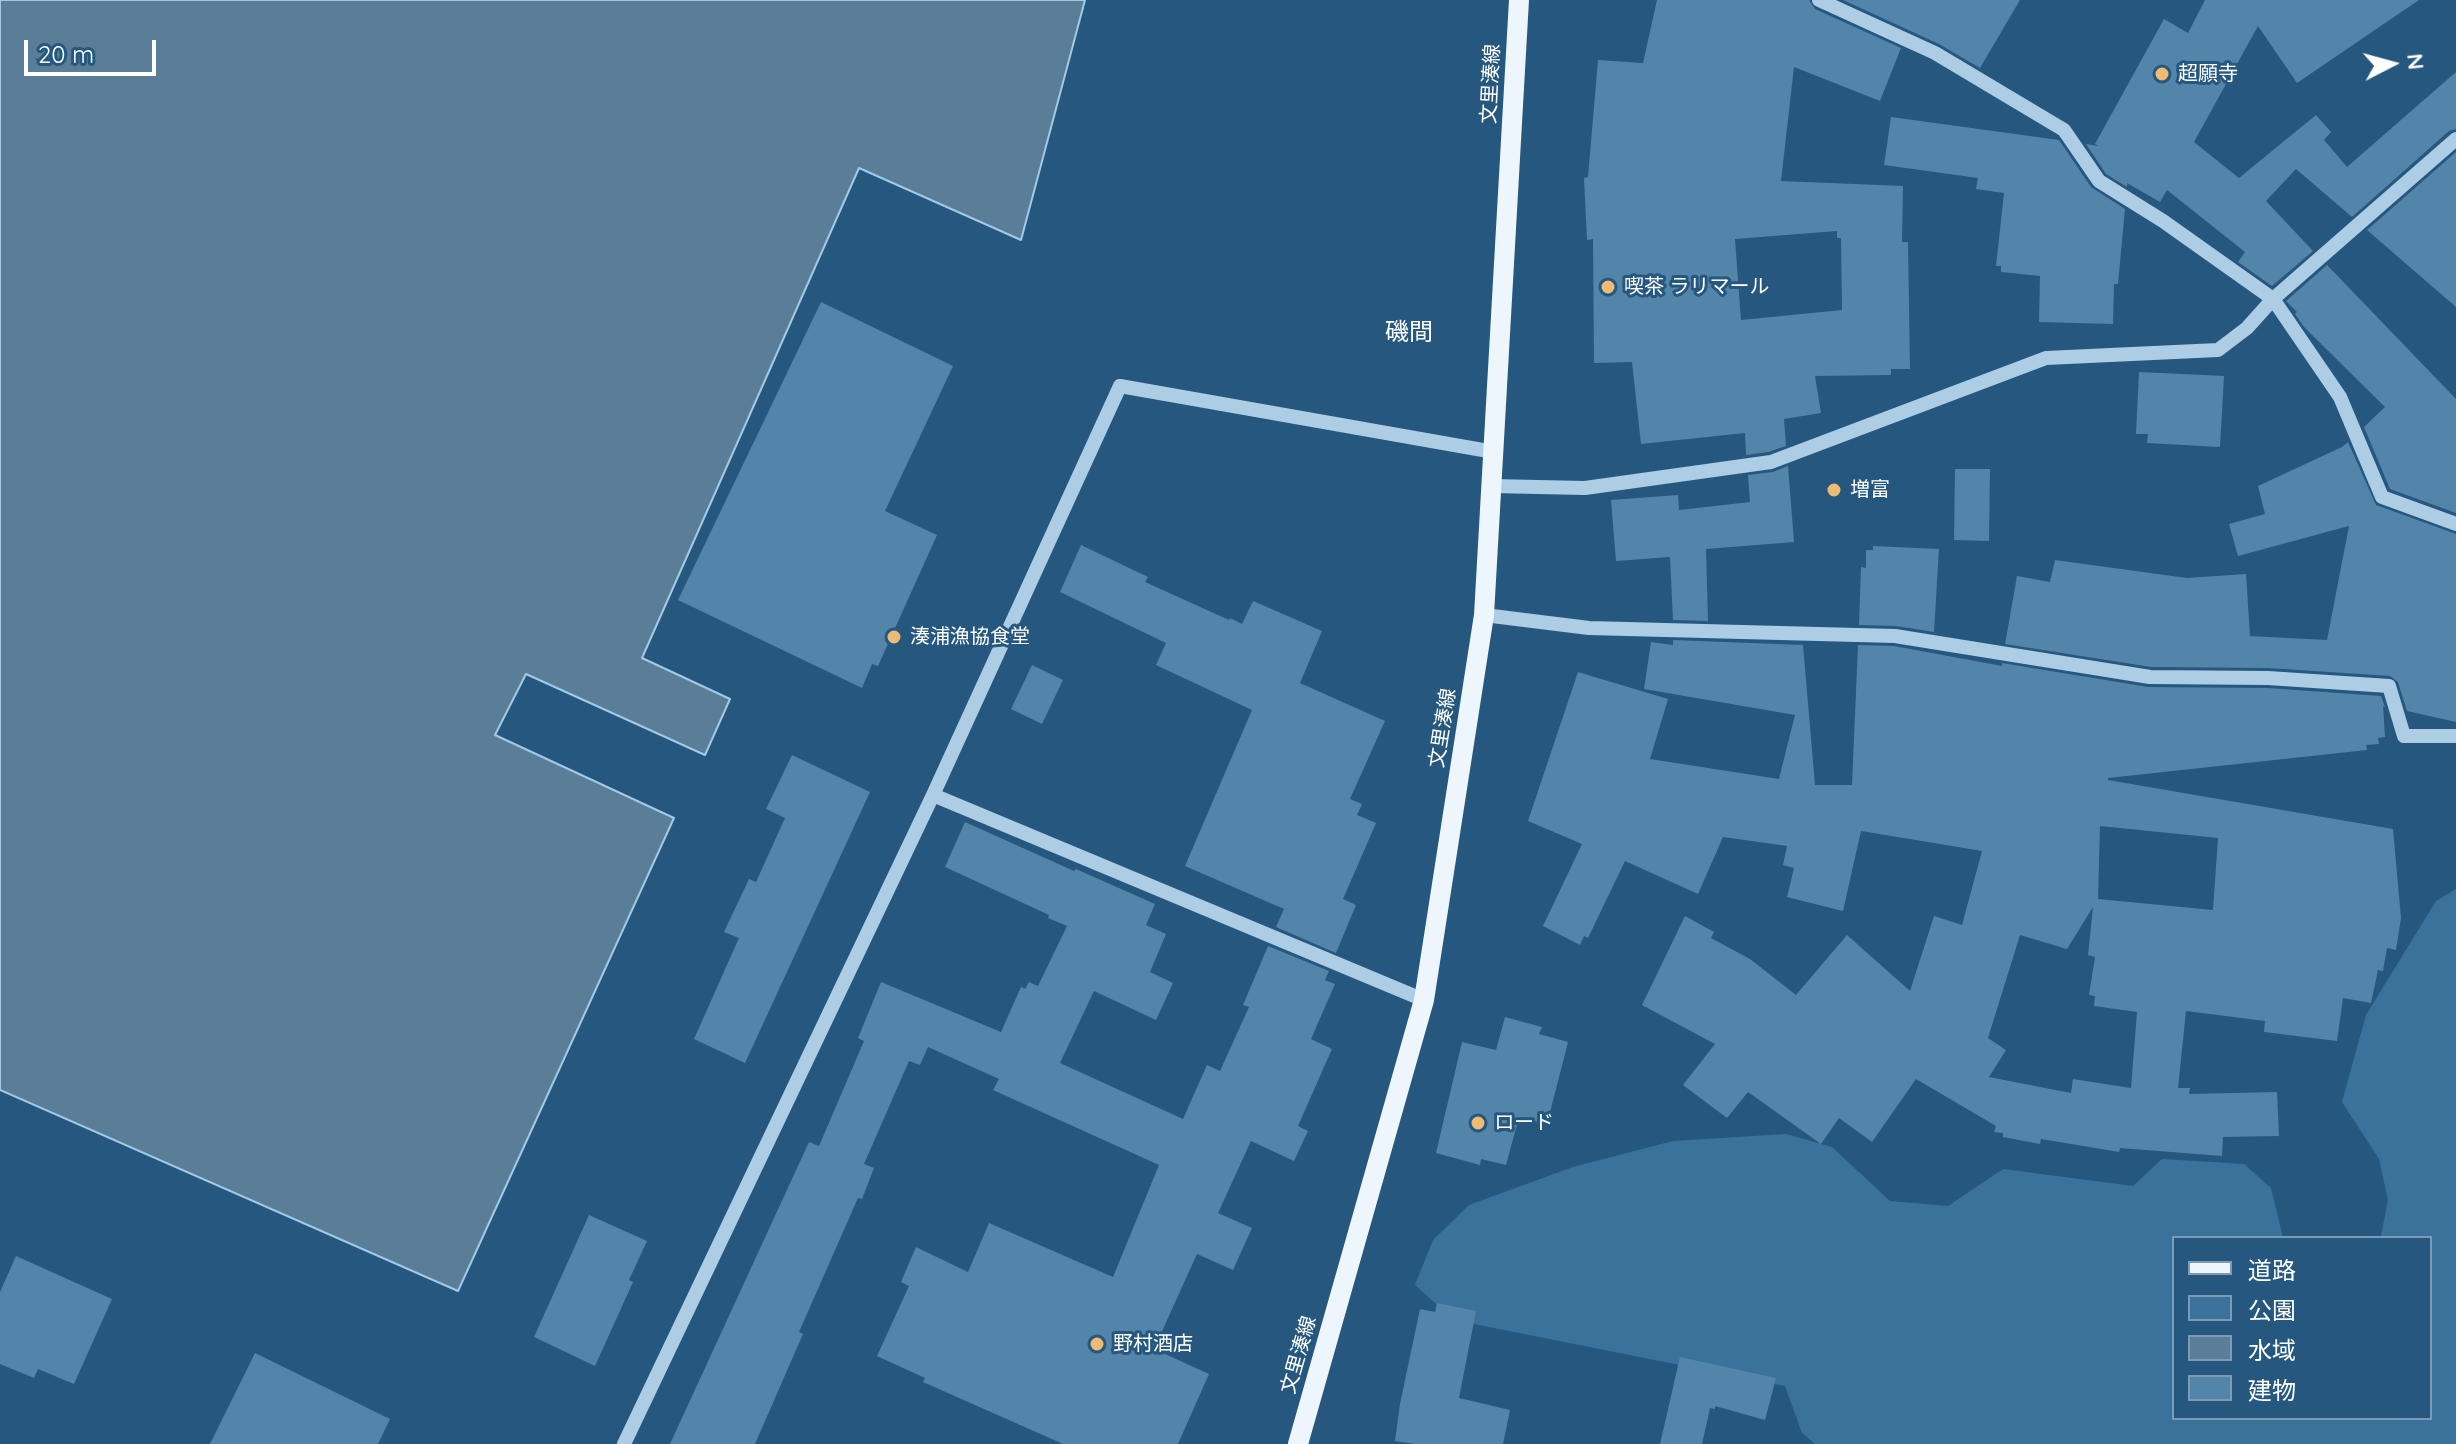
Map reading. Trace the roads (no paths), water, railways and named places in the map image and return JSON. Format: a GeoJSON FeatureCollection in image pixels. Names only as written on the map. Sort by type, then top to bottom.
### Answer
{"type":"FeatureCollection","features":[{"type":"Feature","properties":{"kind":"main road","name":"文里湊線"},"geometry":{"type":"LineString","coordinates":[[1298,1444],[1424,1000],[1484,615],[1519,0]]}},
{"type":"Feature","properties":{"kind":"street"},"geometry":{"type":"LineString","coordinates":[[1819,0],[1935,53],[2064,130],[2099,181],[2163,221],[2273,299],[2340,397],[2382,497],[2456,524]]}},
{"type":"Feature","properties":{"kind":"street"},"geometry":{"type":"LineString","coordinates":[[1491,486],[1585,488],[1771,462],[2046,358],[2218,350],[2247,328],[2273,299],[2456,139]]}},
{"type":"Feature","properties":{"kind":"street"},"geometry":{"type":"LineString","coordinates":[[624,1444],[933,795],[1120,386],[1494,452]]}},
{"type":"Feature","properties":{"kind":"street"},"geometry":{"type":"LineString","coordinates":[[1484,615],[1589,628],[1895,636],[2150,677],[2268,678],[2389,686],[2404,736],[2456,736]]}},
{"type":"Feature","properties":{"kind":"street"},"geometry":{"type":"LineString","coordinates":[[933,795],[1424,1000]]}},
{"type":"Feature","properties":{"kind":"water"},"geometry":{"type":"Polygon","coordinates":[[[0,0],[1085,0],[1021,240],[859,168],[642,658],[730,699],[705,755],[526,674],[495,735],[674,818],[458,1291],[0,1090],[0,0]]]}},
{"type":"Feature","properties":{"kind":"place","name":"超願寺"},"geometry":{"type":"Point","coordinates":[2162,74]}},
{"type":"Feature","properties":{"kind":"place","name":"喫茶 ラリマール"},"geometry":{"type":"Point","coordinates":[1608,287]}},
{"type":"Feature","properties":{"kind":"place","name":"増富"},"geometry":{"type":"Point","coordinates":[1834,490]}},
{"type":"Feature","properties":{"kind":"place","name":"湊浦漁協食堂"},"geometry":{"type":"Point","coordinates":[894,637]}},
{"type":"Feature","properties":{"kind":"place","name":"ロード"},"geometry":{"type":"Point","coordinates":[1478,1123]}},
{"type":"Feature","properties":{"kind":"place","name":"野村酒店"},"geometry":{"type":"Point","coordinates":[1097,1344]}},
{"type":"Feature","properties":{"kind":"district","name":"磯間"},"geometry":{"type":"Point","coordinates":[1409,333]}}]}
